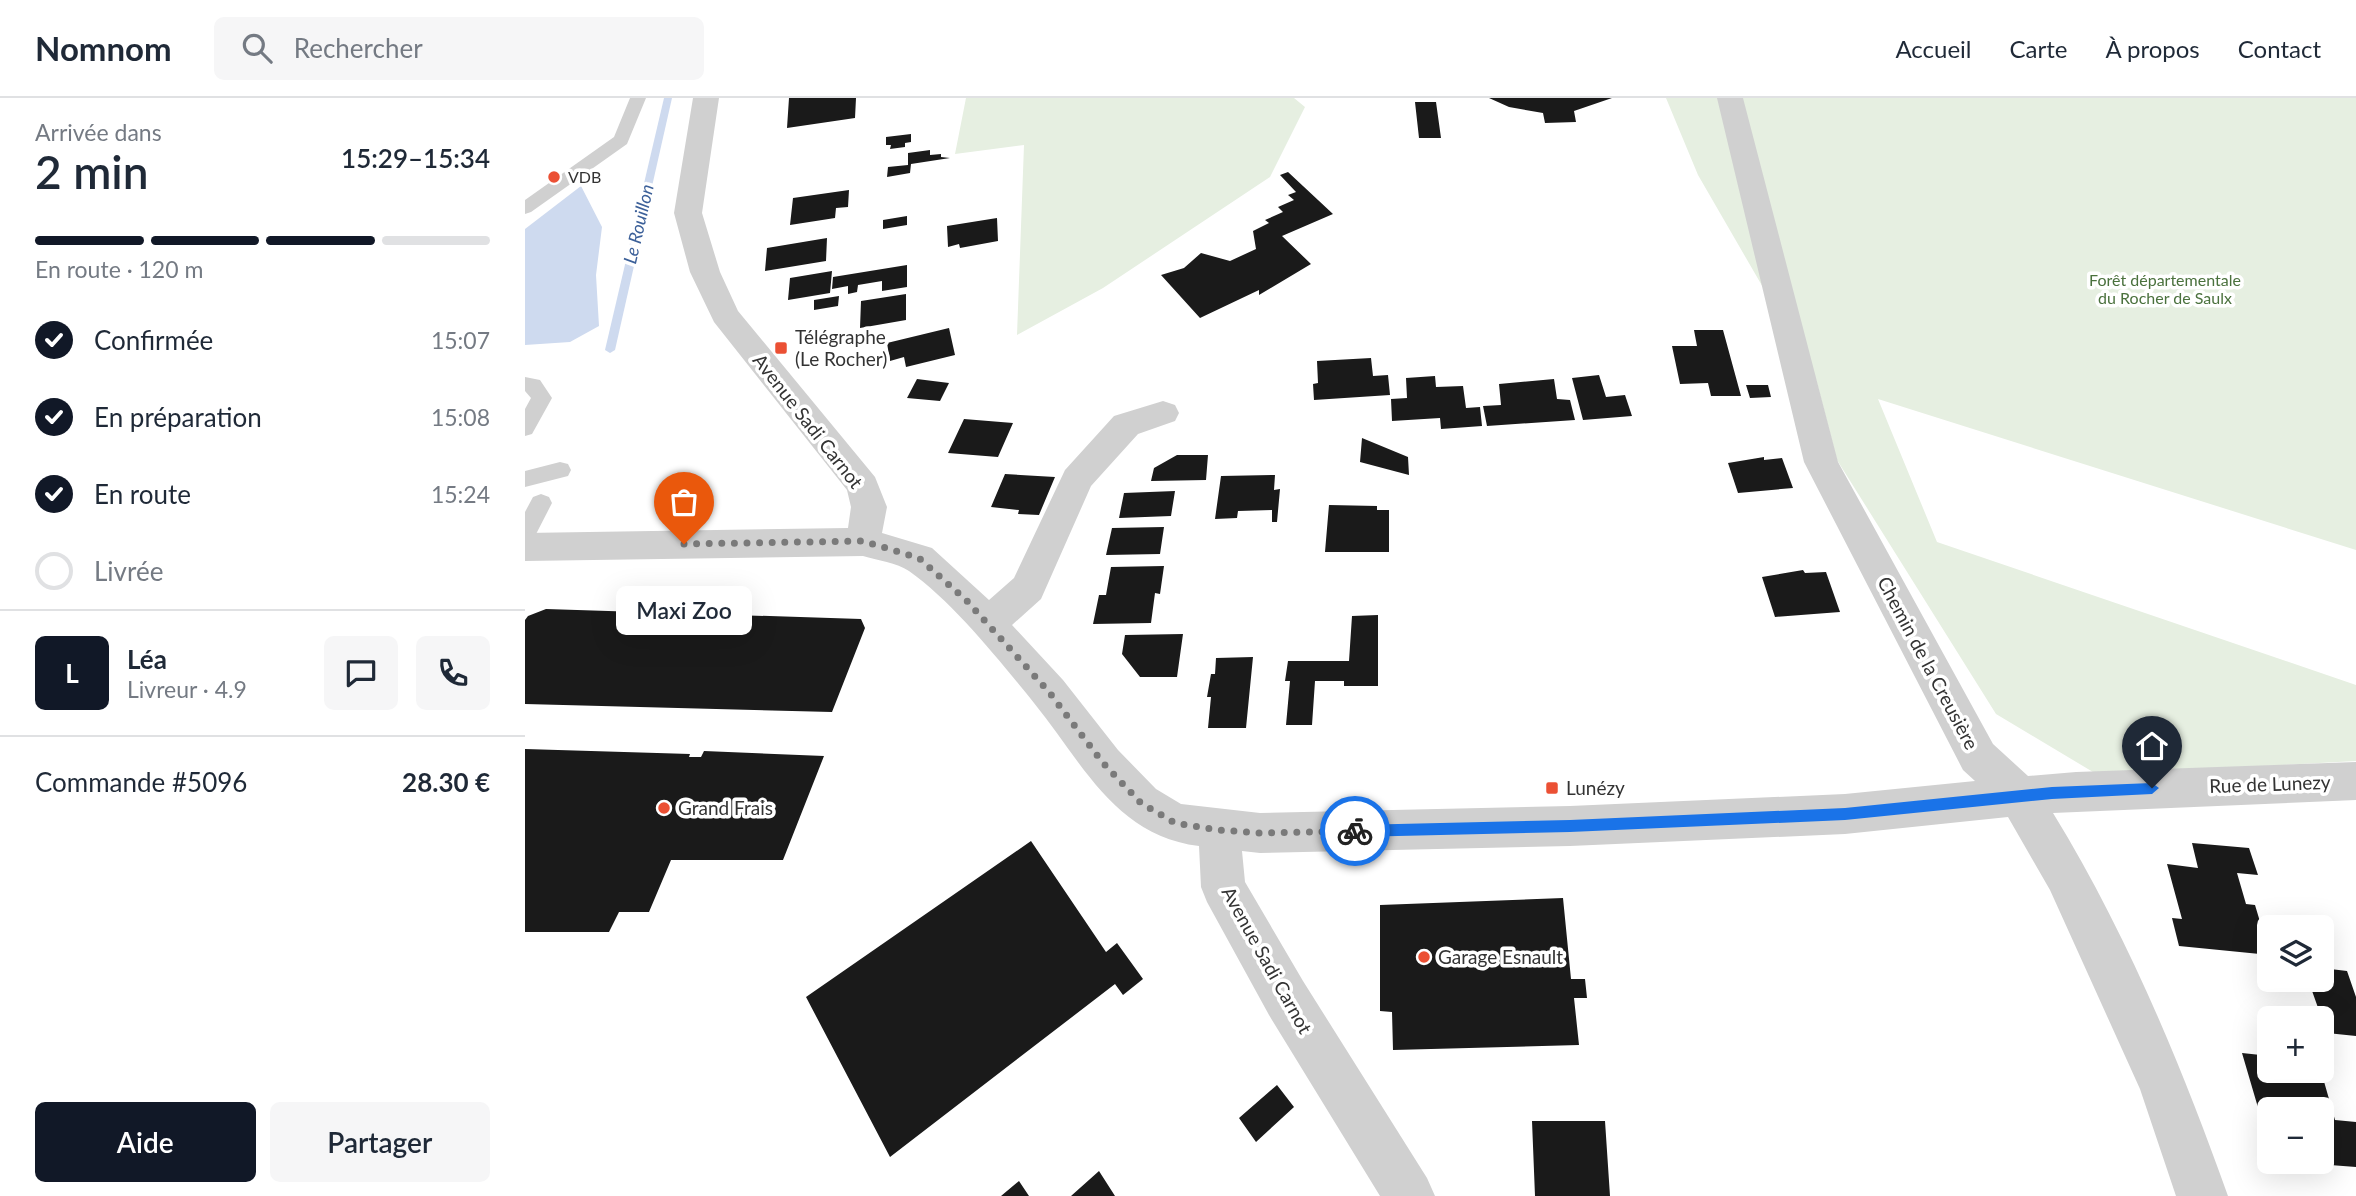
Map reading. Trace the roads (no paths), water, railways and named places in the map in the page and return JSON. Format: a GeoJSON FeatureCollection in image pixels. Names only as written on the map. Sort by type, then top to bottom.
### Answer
{"type":"FeatureCollection","features":[{"type":"Feature","properties":{"kind":"street","name":"Chemin de la Creusière"},"geometry":{"type":"LineString","coordinates":[[1730,98],[1821,461],[1978,757],[2019,796],[2066,875],[2158,1071],[2202,1196]]}},
{"type":"Feature","properties":{"kind":"street","name":"Avenue Sadi Carnot"},"geometry":{"type":"LineString","coordinates":[[707,99],[688,213],[705,272],[725,315],[863,486],[869,507],[863,541]]}},
{"type":"Feature","properties":{"kind":"street"},"geometry":{"type":"LineString","coordinates":[[988,624],[1028,588],[1077,479],[1126,425],[1163,413]]}},
{"type":"Feature","properties":{"kind":"street"},"geometry":{"type":"LineString","coordinates":[[525,547],[863,541],[919,558],[967,601],[988,624],[1049,692],[1103,763],[1141,803],[1175,823],[1219,830]]}},
{"type":"Feature","properties":{"kind":"street","name":"Rue de Lunezy"},"geometry":{"type":"LineString","coordinates":[[1219,830],[1260,833],[1570,826],[1845,814],[2076,791],[2356,781]]}},
{"type":"Feature","properties":{"kind":"street","name":"Avenue Sadi Carnot"},"geometry":{"type":"LineString","coordinates":[[1219,830],[1223,887],[1286,998],[1409,1196]]}},
{"type":"Feature","properties":{"kind":"lane"},"geometry":{"type":"LineString","coordinates":[[525,208],[621,141],[638,98]]}},
{"type":"Feature","properties":{"kind":"lane"},"geometry":{"type":"LineString","coordinates":[[525,384],[533,385],[542,398],[525,428]]}},
{"type":"Feature","properties":{"kind":"lane"},"geometry":{"type":"LineString","coordinates":[[525,479],[560,470]]}},
{"type":"Feature","properties":{"kind":"lane"},"geometry":{"type":"LineString","coordinates":[[525,534],[541,503]]}},
{"type":"Feature","properties":{"kind":"water"},"geometry":{"type":"Polygon","coordinates":[[[581,186],[602,227],[596,275],[599,326],[570,342],[525,345],[525,229],[581,186]]]}},
{"type":"Feature","properties":{"kind":"waterway","name":"Le Rouillon"},"geometry":{"type":"LineString","coordinates":[[610,350],[668,98]]}},
{"type":"Feature","properties":{"kind":"place","name":"VDB"},"geometry":{"type":"Point","coordinates":[554,177]}},
{"type":"Feature","properties":{"kind":"place","name":"Télégraphe (Le Rocher)"},"geometry":{"type":"Point","coordinates":[781,348]}},
{"type":"Feature","properties":{"kind":"place","name":"Maxi Zoo"},"geometry":{"type":"Point","coordinates":[684,544]}},
{"type":"Feature","properties":{"kind":"place","name":"Lunézy"},"geometry":{"type":"Point","coordinates":[1552,788]}},
{"type":"Feature","properties":{"kind":"place","name":"Grand Frais"},"geometry":{"type":"Point","coordinates":[664,808]}},
{"type":"Feature","properties":{"kind":"place","name":"Garage Esnault"},"geometry":{"type":"Point","coordinates":[1424,957]}},
{"type":"Feature","properties":{"kind":"park label","name":"Forêt départementale du Rocher de Saulx"},"geometry":{"type":"Point","coordinates":[2165,289]}}]}
